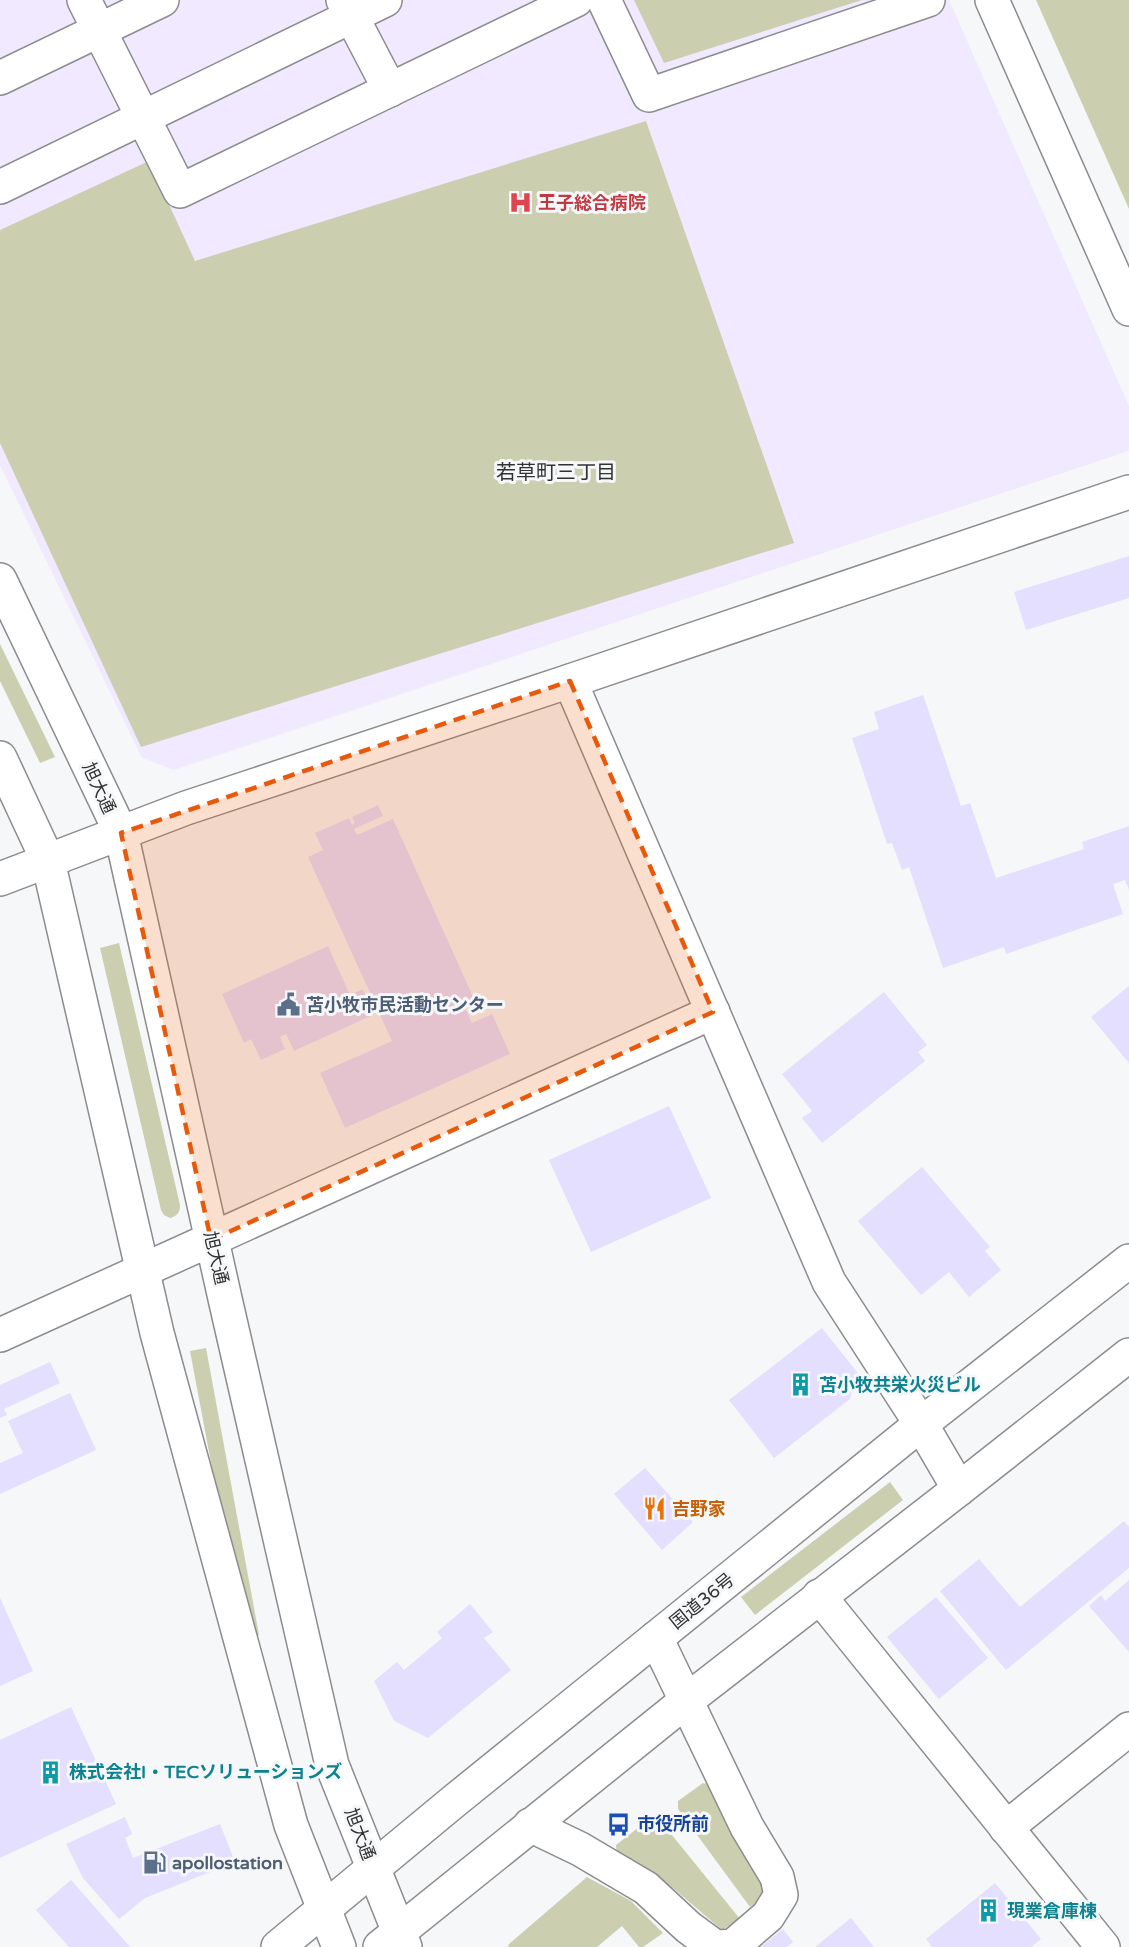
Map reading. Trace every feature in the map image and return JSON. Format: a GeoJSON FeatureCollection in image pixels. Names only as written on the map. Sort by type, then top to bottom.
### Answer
{"type":"FeatureCollection","features":[{"type":"Feature","properties":{"kind":"main road"},"geometry":{"type":"LineString","coordinates":[[84,0],[180,191],[576,0]]}},
{"type":"Feature","properties":{"kind":"main road"},"geometry":{"type":"LineString","coordinates":[[0,78],[162,0]]}},
{"type":"Feature","properties":{"kind":"main road"},"geometry":{"type":"LineString","coordinates":[[0,187],[142,117],[347,8],[385,0]]}},
{"type":"Feature","properties":{"kind":"main road"},"geometry":{"type":"LineString","coordinates":[[604,0],[649,95],[928,0]]}},
{"type":"Feature","properties":{"kind":"main road"},"geometry":{"type":"LineString","coordinates":[[992,0],[1129,309]]}},
{"type":"Feature","properties":{"kind":"main road"},"geometry":{"type":"LineString","coordinates":[[347,8],[390,90]]}},
{"type":"Feature","properties":{"kind":"main road"},"geometry":{"type":"LineString","coordinates":[[0,879],[186,808],[1129,492]]}},
{"type":"Feature","properties":{"kind":"main road","name":"旭大通"},"geometry":{"type":"LineString","coordinates":[[0,580],[121,833],[332,1765],[373,1869],[395,1942]]}},
{"type":"Feature","properties":{"kind":"main road"},"geometry":{"type":"LineString","coordinates":[[570,681],[829,1282],[921,1424],[959,1489]]}},
{"type":"Feature","properties":{"kind":"main road"},"geometry":{"type":"LineString","coordinates":[[0,758],[48,861],[157,1333],[291,1825],[339,1947]]}},
{"type":"Feature","properties":{"kind":"main road"},"geometry":{"type":"LineString","coordinates":[[0,1335],[713,1012]]}},
{"type":"Feature","properties":{"kind":"main road","name":"国道36号"},"geometry":{"type":"LineString","coordinates":[[278,1947],[921,1424],[1129,1261]]}},
{"type":"Feature","properties":{"kind":"main road"},"geometry":{"type":"LineString","coordinates":[[395,1942],[530,1825],[1129,1355]]}},
{"type":"Feature","properties":{"kind":"main road"},"geometry":{"type":"LineString","coordinates":[[819,1596],[1103,1947]]}},
{"type":"Feature","properties":{"kind":"main road"},"geometry":{"type":"LineString","coordinates":[[530,1825],[580,1849],[646,1888],[688,1927],[717,1947],[734,1946],[768,1916],[781,1895],[777,1877],[747,1827],[656,1638]]}},
{"type":"Feature","properties":{"kind":"main road"},"geometry":{"type":"LineString","coordinates":[[1006,1828],[1129,1729]]}},
{"type":"Feature","properties":{"kind":"highlighted area"},"geometry":{"type":"Polygon","coordinates":[[[570,681],[713,1012],[211,1240],[121,833],[570,681]]]}},
{"type":"Feature","properties":{"kind":"shaded area","name":"王子総合病院"},"geometry":{"type":"Polygon","coordinates":[[[0,0],[949,0],[1129,406],[1128,451],[174,770],[142,758],[0,465],[0,0]]]}},
{"type":"Feature","properties":{"kind":"green space"},"geometry":{"type":"Polygon","coordinates":[[[634,0],[862,0],[664,63],[634,0]]]}},
{"type":"Feature","properties":{"kind":"green space"},"geometry":{"type":"Polygon","coordinates":[[[1036,0],[1129,0],[1129,209],[1036,0]]]}},
{"type":"Feature","properties":{"kind":"green space"},"geometry":{"type":"Polygon","coordinates":[[[646,121],[794,543],[141,747],[0,443],[0,230],[149,161],[195,261],[646,121]]]}},
{"type":"Feature","properties":{"kind":"green space"},"geometry":{"type":"Polygon","coordinates":[[[0,644],[55,757],[40,763],[0,681],[0,644]]]}},
{"type":"Feature","properties":{"kind":"green space"},"geometry":{"type":"Polygon","coordinates":[[[119,943],[180,1205],[178,1214],[170,1218],[161,1210],[100,948],[119,943]]]}},
{"type":"Feature","properties":{"kind":"green space"},"geometry":{"type":"Polygon","coordinates":[[[206,1348],[259,1635],[244,1638],[190,1351],[206,1348]]]}},
{"type":"Feature","properties":{"kind":"green space"},"geometry":{"type":"Polygon","coordinates":[[[890,1482],[903,1500],[755,1615],[741,1597],[890,1482]]]}},
{"type":"Feature","properties":{"kind":"green space"},"geometry":{"type":"Polygon","coordinates":[[[703,1783],[712,1785],[767,1895],[750,1907],[678,1809],[678,1801],[703,1783]]]}},
{"type":"Feature","properties":{"kind":"green space"},"geometry":{"type":"Polygon","coordinates":[[[648,1820],[663,1824],[740,1919],[722,1930],[673,1888],[617,1857],[616,1845],[648,1820]]]}},
{"type":"Feature","properties":{"kind":"green space"},"geometry":{"type":"Polygon","coordinates":[[[587,1877],[631,1901],[663,1933],[643,1947],[639,1947],[622,1926],[597,1947],[508,1947],[509,1944],[587,1877]]]}},
{"type":"Feature","properties":{"kind":"building"},"geometry":{"type":"Polygon","coordinates":[[[1129,556],[1129,598],[1026,630],[1014,592],[1129,556]]]}},
{"type":"Feature","properties":{"kind":"building"},"geometry":{"type":"Polygon","coordinates":[[[923,695],[961,806],[970,803],[996,878],[1084,849],[1082,842],[1129,826],[1129,890],[1125,880],[1113,884],[1123,914],[1006,954],[1004,947],[943,968],[909,867],[902,870],[892,843],[887,844],[852,738],[879,729],[874,712],[923,695]]]}},
{"type":"Feature","properties":{"kind":"building"},"geometry":{"type":"Polygon","coordinates":[[[378,805],[383,816],[354,829],[357,835],[393,819],[474,999],[463,1003],[472,1023],[492,1014],[510,1054],[345,1128],[320,1073],[392,1041],[308,857],[323,850],[315,833],[349,818],[352,825],[355,823],[352,817],[378,805]]]}},
{"type":"Feature","properties":{"kind":"building"},"geometry":{"type":"Polygon","coordinates":[[[328,946],[350,995],[363,989],[375,1014],[294,1051],[286,1034],[280,1037],[285,1049],[261,1060],[251,1039],[244,1043],[222,994],[328,946]]]}},
{"type":"Feature","properties":{"kind":"building"},"geometry":{"type":"Polygon","coordinates":[[[1129,986],[1129,1063],[1091,1017],[1129,986]]]}},
{"type":"Feature","properties":{"kind":"building"},"geometry":{"type":"Polygon","coordinates":[[[884,992],[927,1045],[918,1052],[925,1061],[822,1143],[802,1118],[812,1111],[782,1074],[884,992]]]}},
{"type":"Feature","properties":{"kind":"building"},"geometry":{"type":"Polygon","coordinates":[[[669,1106],[711,1198],[591,1252],[549,1160],[669,1106]]]}},
{"type":"Feature","properties":{"kind":"building"},"geometry":{"type":"Polygon","coordinates":[[[922,1167],[990,1247],[985,1251],[1001,1270],[969,1297],[949,1272],[921,1295],[858,1221],[922,1167]]]}},
{"type":"Feature","properties":{"kind":"building","name":"苫小牧共栄火災ビル"},"geometry":{"type":"Polygon","coordinates":[[[822,1328],[857,1372],[850,1399],[774,1458],[729,1400],[822,1328]]]}},
{"type":"Feature","properties":{"kind":"building"},"geometry":{"type":"Polygon","coordinates":[[[50,1362],[60,1383],[4,1409],[7,1415],[0,1418],[0,1385],[50,1362]]]}},
{"type":"Feature","properties":{"kind":"building"},"geometry":{"type":"Polygon","coordinates":[[[70,1393],[96,1450],[0,1494],[0,1463],[23,1453],[8,1421],[70,1393]]]}},
{"type":"Feature","properties":{"kind":"building"},"geometry":{"type":"Polygon","coordinates":[[[645,1468],[693,1522],[662,1550],[614,1494],[645,1468]]]}},
{"type":"Feature","properties":{"kind":"building"},"geometry":{"type":"Polygon","coordinates":[[[1124,1521],[1129,1527],[1129,1568],[1006,1670],[940,1591],[979,1559],[1020,1607],[1124,1521]]]}},
{"type":"Feature","properties":{"kind":"building"},"geometry":{"type":"Polygon","coordinates":[[[1129,1580],[1129,1652],[1089,1606],[1101,1595],[1105,1601],[1129,1580]]]}},
{"type":"Feature","properties":{"kind":"building"},"geometry":{"type":"Polygon","coordinates":[[[936,1597],[988,1658],[939,1699],[887,1637],[936,1597]]]}},
{"type":"Feature","properties":{"kind":"building"},"geometry":{"type":"Polygon","coordinates":[[[0,1598],[33,1671],[0,1686],[0,1598]]]}},
{"type":"Feature","properties":{"kind":"building"},"geometry":{"type":"Polygon","coordinates":[[[470,1604],[493,1632],[484,1638],[511,1670],[428,1738],[394,1721],[374,1681],[397,1662],[404,1670],[442,1638],[437,1632],[470,1604]]]}},
{"type":"Feature","properties":{"kind":"building","name":"株式会社I・TECソリューションズ"},"geometry":{"type":"Polygon","coordinates":[[[71,1707],[116,1804],[0,1858],[0,1740],[71,1707]]]}},
{"type":"Feature","properties":{"kind":"building"},"geometry":{"type":"Polygon","coordinates":[[[125,1817],[132,1834],[125,1838],[133,1858],[220,1824],[235,1862],[145,1898],[119,1919],[83,1878],[66,1844],[125,1817]]]}},
{"type":"Feature","properties":{"kind":"building"},"geometry":{"type":"Polygon","coordinates":[[[71,1880],[130,1947],[69,1947],[36,1910],[71,1880]]]}},
{"type":"Feature","properties":{"kind":"building","name":"現業倉庫棟"},"geometry":{"type":"Polygon","coordinates":[[[995,1883],[1041,1939],[1031,1947],[932,1947],[926,1939],[995,1883]]]}},
{"type":"Feature","properties":{"kind":"building"},"geometry":{"type":"Polygon","coordinates":[[[851,1918],[874,1947],[815,1947],[851,1918]]]}},
{"type":"Feature","properties":{"kind":"building"},"geometry":{"type":"Polygon","coordinates":[[[783,1929],[793,1942],[787,1947],[760,1947],[783,1929]]]}},
{"type":"Feature","properties":{"kind":"place","name":"王子総合病院"},"geometry":{"type":"Point","coordinates":[520,203]}},
{"type":"Feature","properties":{"kind":"place","name":"苫小牧市民活動センター"},"geometry":{"type":"Point","coordinates":[288,1005]}},
{"type":"Feature","properties":{"kind":"place","name":"苫小牧共栄火災ビル"},"geometry":{"type":"Point","coordinates":[801,1385]}},
{"type":"Feature","properties":{"kind":"place","name":"吉野家"},"geometry":{"type":"Point","coordinates":[654,1509]}},
{"type":"Feature","properties":{"kind":"place","name":"株式会社I・TECソリューションズ"},"geometry":{"type":"Point","coordinates":[51,1772]}},
{"type":"Feature","properties":{"kind":"place","name":"市役所前"},"geometry":{"type":"Point","coordinates":[619,1824]}},
{"type":"Feature","properties":{"kind":"place","name":"apollostation"},"geometry":{"type":"Point","coordinates":[154,1863]}},
{"type":"Feature","properties":{"kind":"place","name":"現業倉庫棟"},"geometry":{"type":"Point","coordinates":[989,1911]}},
{"type":"Feature","properties":{"kind":"district","name":"若草町三丁目"},"geometry":{"type":"Point","coordinates":[556,472]}}]}
